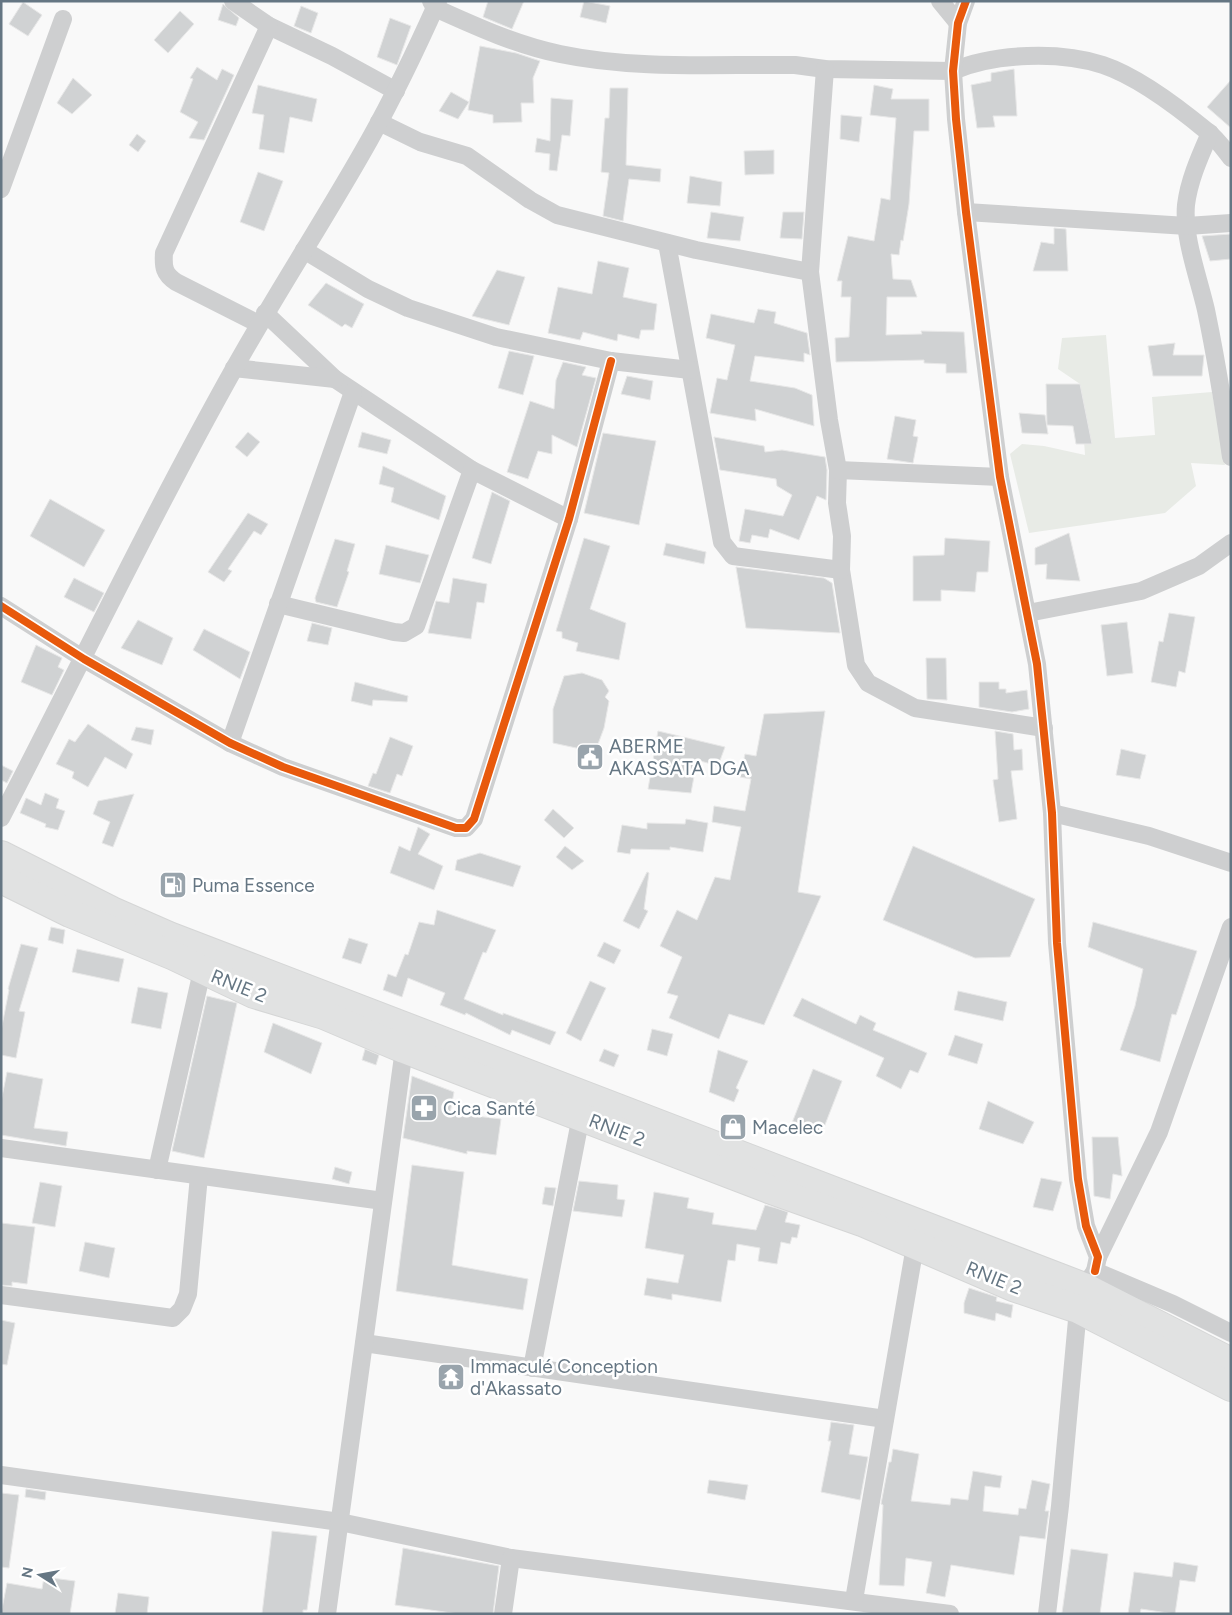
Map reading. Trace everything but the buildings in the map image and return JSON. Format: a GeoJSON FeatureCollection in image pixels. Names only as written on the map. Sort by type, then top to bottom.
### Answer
{"type":"FeatureCollection","features":[{"type":"Feature","properties":{"kind":"highway","name":"RNIE 2"},"geometry":{"type":"LineString","coordinates":[[1,855],[112,911],[170,936],[1089,1281],[1231,1362]]}},
{"type":"Feature","properties":{"kind":"highway","name":"RNIE 2"},"geometry":{"type":"LineString","coordinates":[[1,879],[79,917],[174,956],[202,971],[254,994],[324,1015],[404,1049],[862,1222],[1013,1287],[1089,1281],[1231,1387]]}},
{"type":"Feature","properties":{"kind":"street"},"geometry":{"type":"LineString","coordinates":[[940,1],[958,22]]}},
{"type":"Feature","properties":{"kind":"street"},"geometry":{"type":"LineString","coordinates":[[966,1],[958,22],[953,71],[966,212],[1000,477],[1028,613],[1044,728],[1052,813],[1058,943],[1078,1179],[1086,1226],[1089,1281],[1047,1614]]}},
{"type":"Feature","properties":{"kind":"street"},"geometry":{"type":"LineString","coordinates":[[241,3],[269,26],[340,60],[396,91]]}},
{"type":"Feature","properties":{"kind":"street"},"geometry":{"type":"LineString","coordinates":[[1,818],[84,659],[178,470],[262,318],[304,250],[396,91],[434,4],[486,31],[558,54],[613,62],[796,65],[825,69],[953,71],[970,64],[995,60],[1053,56],[1102,65],[1142,84],[1210,133],[1231,158]]}},
{"type":"Feature","properties":{"kind":"street"},"geometry":{"type":"LineString","coordinates":[[1,189],[63,19]]}},
{"type":"Feature","properties":{"kind":"street"},"geometry":{"type":"LineString","coordinates":[[269,26],[164,253],[163,267],[167,276],[176,282],[262,318],[335,379],[472,470],[569,519]]}},
{"type":"Feature","properties":{"kind":"street"},"geometry":{"type":"LineString","coordinates":[[825,69],[810,272],[833,447],[838,470],[837,502],[842,536],[841,570],[856,665],[868,683],[915,708],[1044,728]]}},
{"type":"Feature","properties":{"kind":"street"},"geometry":{"type":"LineString","coordinates":[[379,122],[420,142],[467,156],[530,200],[557,215],[667,243],[810,272]]}},
{"type":"Feature","properties":{"kind":"street"},"geometry":{"type":"LineString","coordinates":[[1210,133],[1196,163],[1190,185],[1186,206],[1187,226],[1206,313],[1231,457]]}},
{"type":"Feature","properties":{"kind":"street"},"geometry":{"type":"LineString","coordinates":[[966,212],[1187,226],[1231,223]]}},
{"type":"Feature","properties":{"kind":"street"},"geometry":{"type":"LineString","coordinates":[[667,243],[722,542],[726,550],[733,556],[841,570]]}},
{"type":"Feature","properties":{"kind":"street"},"geometry":{"type":"LineString","coordinates":[[304,250],[368,289],[408,308],[496,336],[611,361],[690,370]]}},
{"type":"Feature","properties":{"kind":"street"},"geometry":{"type":"LineString","coordinates":[[1,606],[84,659],[230,743],[283,767],[456,828],[466,828],[474,819],[569,519],[611,361]]}},
{"type":"Feature","properties":{"kind":"street"},"geometry":{"type":"LineString","coordinates":[[234,368],[335,379]]}},
{"type":"Feature","properties":{"kind":"street"},"geometry":{"type":"LineString","coordinates":[[230,743],[353,392]]}},
{"type":"Feature","properties":{"kind":"street"},"geometry":{"type":"LineString","coordinates":[[278,604],[394,632],[404,633],[416,626],[472,470]]}},
{"type":"Feature","properties":{"kind":"street"},"geometry":{"type":"LineString","coordinates":[[838,470],[1000,477]]}},
{"type":"Feature","properties":{"kind":"street"},"geometry":{"type":"LineString","coordinates":[[1028,613],[1142,591],[1199,566],[1231,543]]}},
{"type":"Feature","properties":{"kind":"street"},"geometry":{"type":"LineString","coordinates":[[1052,813],[1148,836],[1231,863]]}},
{"type":"Feature","properties":{"kind":"street"},"geometry":{"type":"LineString","coordinates":[[1089,1281],[1159,1132],[1231,927]]}},
{"type":"Feature","properties":{"kind":"street"},"geometry":{"type":"LineString","coordinates":[[157,1170],[202,971]]}},
{"type":"Feature","properties":{"kind":"street"},"geometry":{"type":"LineString","coordinates":[[327,1614],[404,1049]]}},
{"type":"Feature","properties":{"kind":"street"},"geometry":{"type":"LineString","coordinates":[[532,1368],[581,1116]]}},
{"type":"Feature","properties":{"kind":"street"},"geometry":{"type":"LineString","coordinates":[[1,1148],[383,1201]]}},
{"type":"Feature","properties":{"kind":"street"},"geometry":{"type":"LineString","coordinates":[[1,1295],[173,1318],[182,1309],[188,1294],[199,1176]]}},
{"type":"Feature","properties":{"kind":"street"},"geometry":{"type":"LineString","coordinates":[[854,1600],[915,1246]]}},
{"type":"Feature","properties":{"kind":"street"},"geometry":{"type":"LineString","coordinates":[[1089,1281],[1172,1304],[1231,1333]]}},
{"type":"Feature","properties":{"kind":"street"},"geometry":{"type":"LineString","coordinates":[[364,1343],[884,1418]]}},
{"type":"Feature","properties":{"kind":"street"},"geometry":{"type":"LineString","coordinates":[[1,1475],[340,1522],[511,1558],[854,1600],[950,1614]]}},
{"type":"Feature","properties":{"kind":"street"},"geometry":{"type":"LineString","coordinates":[[503,1614],[511,1558]]}},
{"type":"Feature","properties":{"kind":"shaded area"},"geometry":{"type":"Polygon","coordinates":[[[1106,335],[1115,438],[1155,435],[1152,397],[1212,392],[1225,465],[1191,463],[1196,486],[1165,513],[1029,533],[1010,454],[1022,444],[1044,446],[1085,455],[1080,384],[1058,369],[1062,338],[1106,335]]]}},
{"type":"Feature","properties":{"kind":"cycle path"},"geometry":{"type":"LineString","coordinates":[[966,1],[958,23],[953,71],[956,119],[1000,477],[1037,664],[1052,813],[1057,943],[1078,1179],[1086,1226],[1098,1257],[1095,1271]]}},
{"type":"Feature","properties":{"kind":"cycle path"},"geometry":{"type":"LineString","coordinates":[[1,606],[84,659],[230,743],[283,767],[456,828],[466,828],[474,819],[569,519],[611,361]]}},
{"type":"Feature","properties":{"kind":"place","name":"ABERME AKASSATA DGA"},"geometry":{"type":"Point","coordinates":[590,757]}},
{"type":"Feature","properties":{"kind":"place","name":"Puma Essence"},"geometry":{"type":"Point","coordinates":[173,885]}},
{"type":"Feature","properties":{"kind":"place","name":"Cica Santé"},"geometry":{"type":"Point","coordinates":[424,1108]}},
{"type":"Feature","properties":{"kind":"place","name":"Macelec"},"geometry":{"type":"Point","coordinates":[733,1127]}},
{"type":"Feature","properties":{"kind":"place","name":"Immaculé Conception d'Akassato"},"geometry":{"type":"Point","coordinates":[451,1377]}}]}
